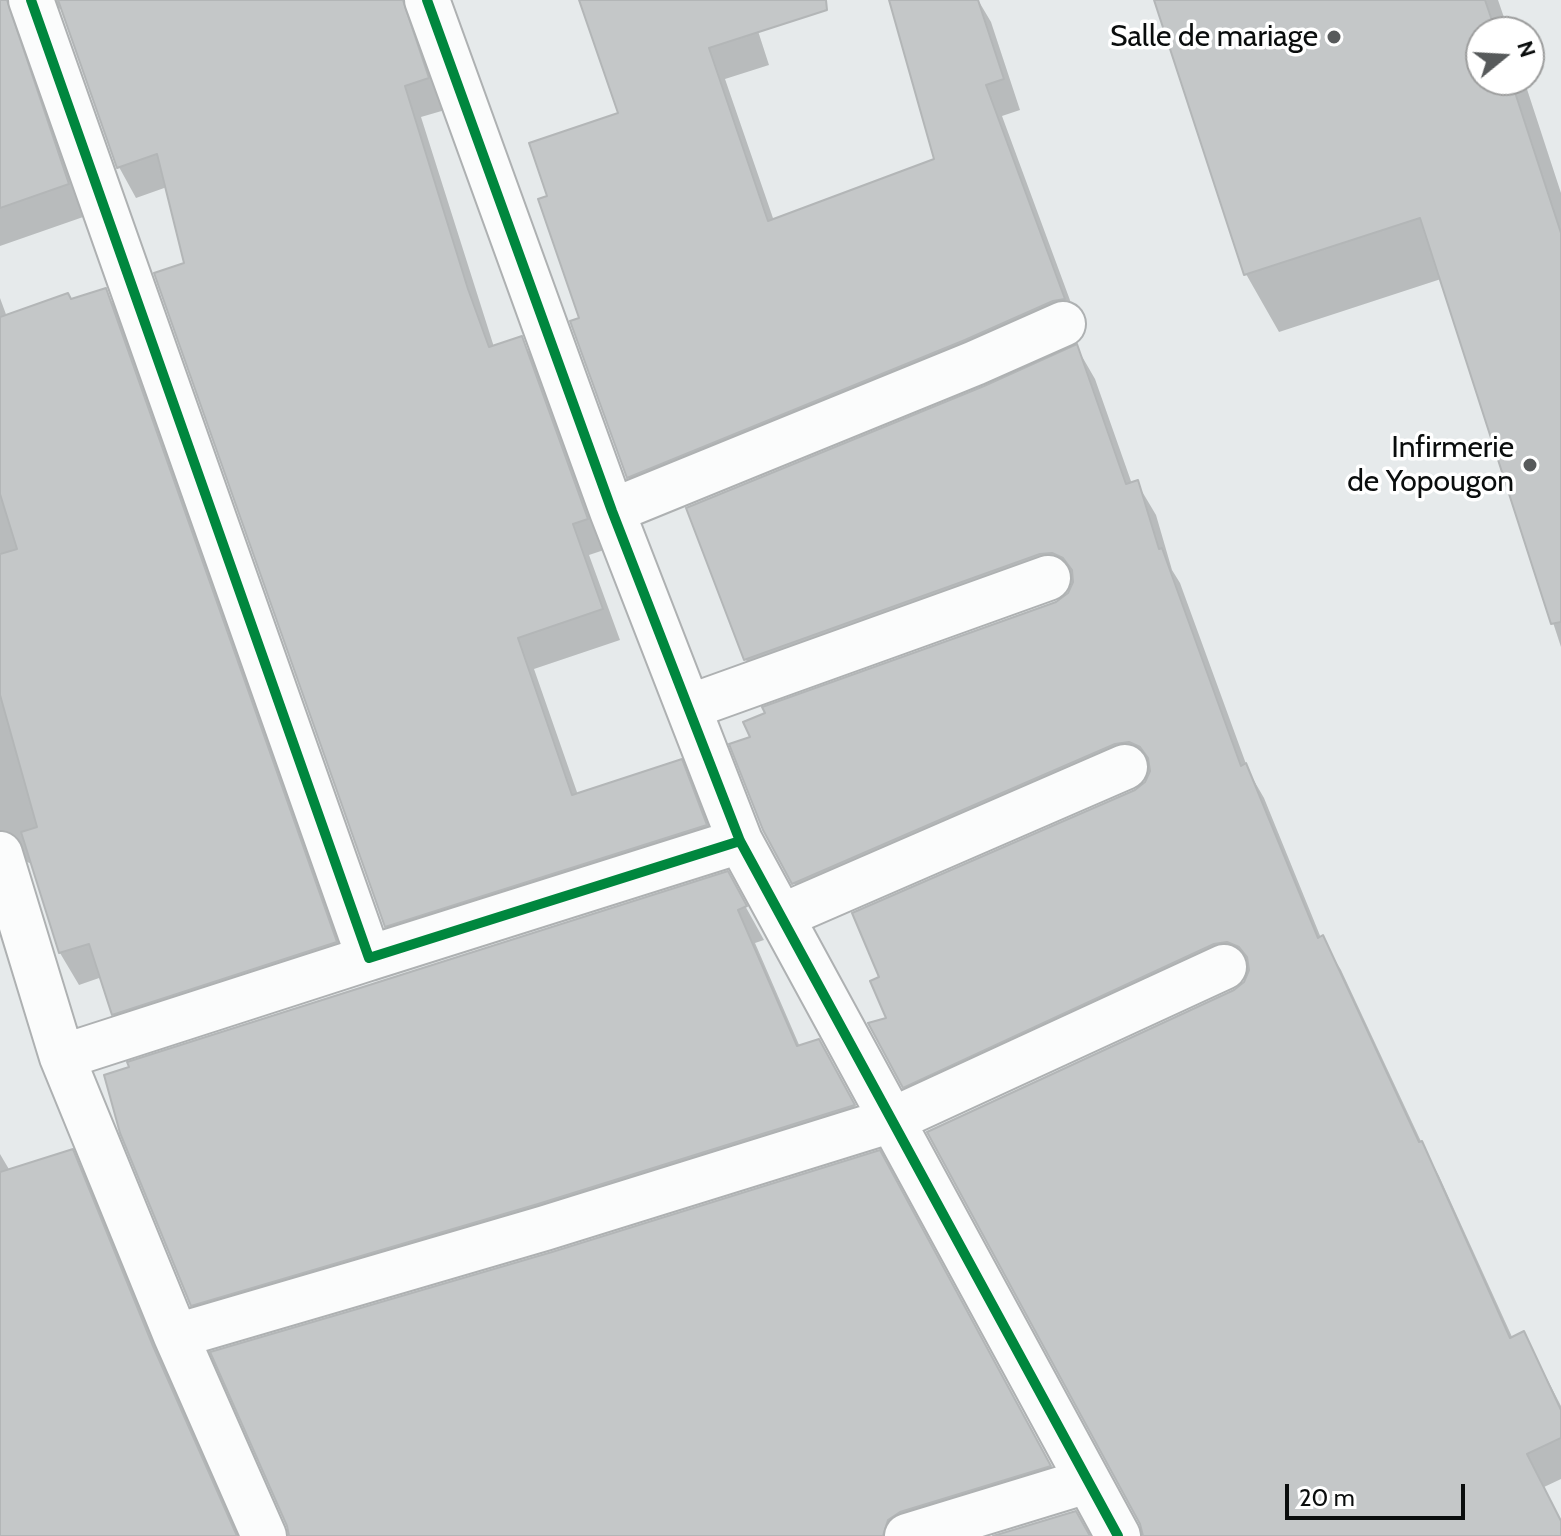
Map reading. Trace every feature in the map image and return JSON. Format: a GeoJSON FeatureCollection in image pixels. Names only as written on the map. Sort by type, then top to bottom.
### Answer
{"type":"FeatureCollection","features":[{"type":"Feature","properties":{"kind":"street"},"geometry":{"type":"LineString","coordinates":[[31,0],[369,958]]}},
{"type":"Feature","properties":{"kind":"street"},"geometry":{"type":"LineString","coordinates":[[427,0],[612,511],[740,841],[1118,1536]]}},
{"type":"Feature","properties":{"kind":"street"},"geometry":{"type":"LineString","coordinates":[[612,511],[1063,324]]}},
{"type":"Feature","properties":{"kind":"street"},"geometry":{"type":"LineString","coordinates":[[689,707],[1048,578]]}},
{"type":"Feature","properties":{"kind":"street"},"geometry":{"type":"LineString","coordinates":[[782,916],[1125,767]]}},
{"type":"Feature","properties":{"kind":"street"},"geometry":{"type":"LineString","coordinates":[[62,1057],[740,841]]}},
{"type":"Feature","properties":{"kind":"street"},"geometry":{"type":"LineString","coordinates":[[0,854],[62,1057],[176,1336],[251,1533]]}},
{"type":"Feature","properties":{"kind":"street"},"geometry":{"type":"LineString","coordinates":[[176,1336],[545,1228],[892,1120],[1224,967]]}},
{"type":"Feature","properties":{"kind":"street"},"geometry":{"type":"LineString","coordinates":[[907,1536],[1087,1481]]}},
{"type":"Feature","properties":{"kind":"building"},"geometry":{"type":"Polygon","coordinates":[[[0,0],[7,0],[69,184],[0,208],[0,0]]]}},
{"type":"Feature","properties":{"kind":"building"},"geometry":{"type":"Polygon","coordinates":[[[58,0],[403,0],[429,78],[405,86],[468,289],[489,347],[522,336],[588,519],[573,524],[603,609],[518,638],[572,795],[682,759],[707,825],[385,927],[154,273],[184,263],[157,154],[117,168],[58,0]]]}},
{"type":"Feature","properties":{"kind":"building"},"geometry":{"type":"Polygon","coordinates":[[[579,0],[826,0],[827,10],[709,48],[768,221],[934,159],[889,0],[978,0],[1004,79],[986,85],[1065,299],[1053,301],[627,478],[570,321],[579,318],[538,199],[547,196],[529,143],[618,113],[579,0]]]}},
{"type":"Feature","properties":{"kind":"building"},"geometry":{"type":"Polygon","coordinates":[[[1154,0],[1485,0],[1490,16],[1465,16],[1465,96],[1516,96],[1561,233],[1561,622],[1551,624],[1420,218],[1244,275],[1154,0]]]}},
{"type":"Feature","properties":{"kind":"building"},"geometry":{"type":"Polygon","coordinates":[[[106,288],[337,942],[112,1015],[89,944],[59,953],[21,832],[37,827],[0,695],[0,554],[17,549],[0,494],[0,317],[68,293],[71,299],[106,288]]]}},
{"type":"Feature","properties":{"kind":"building"},"geometry":{"type":"Polygon","coordinates":[[[1077,344],[1126,484],[1138,480],[1159,549],[1162,548],[1241,766],[1246,763],[1318,938],[1323,935],[1419,1142],[1422,1141],[1510,1338],[1524,1331],[1561,1410],[1561,1438],[1527,1454],[1561,1521],[1561,1536],[1143,1536],[1140,1524],[927,1132],[1234,990],[1244,982],[1249,970],[1247,957],[1239,947],[1227,942],[1214,944],[903,1088],[868,1023],[886,1018],[870,981],[879,977],[852,913],[1135,790],[1145,782],[1150,771],[1148,758],[1140,747],[1129,742],[1115,744],[792,884],[763,830],[729,744],[750,737],[743,722],[765,713],[762,707],[1056,602],[1068,593],[1073,582],[1072,570],[1063,558],[1052,553],[1040,554],[744,660],[686,508],[984,386],[1077,344]]]}},
{"type":"Feature","properties":{"kind":"building"},"geometry":{"type":"Polygon","coordinates":[[[728,871],[747,906],[738,910],[797,1046],[819,1039],[855,1105],[538,1204],[191,1306],[120,1133],[104,1075],[129,1067],[127,1062],[728,871]]]}},
{"type":"Feature","properties":{"kind":"building"},"geometry":{"type":"Polygon","coordinates":[[[73,1149],[153,1346],[237,1536],[0,1536],[0,1172],[73,1149]]]}},
{"type":"Feature","properties":{"kind":"building"},"geometry":{"type":"Polygon","coordinates":[[[880,1150],[1051,1466],[900,1512],[888,1520],[883,1536],[289,1536],[210,1352],[552,1252],[880,1150]]]}},
{"type":"Feature","properties":{"kind":"building"},"geometry":{"type":"Polygon","coordinates":[[[1076,1511],[1090,1536],[993,1536],[1076,1511]]]}},
{"type":"Feature","properties":{"kind":"cycle path"},"geometry":{"type":"LineString","coordinates":[[31,0],[369,958],[740,841]]}},
{"type":"Feature","properties":{"kind":"cycle path"},"geometry":{"type":"LineString","coordinates":[[427,0],[612,511],[740,841],[1118,1536]]}},
{"type":"Feature","properties":{"kind":"place","name":"Salle de mariage"},"geometry":{"type":"Point","coordinates":[1334,37]}},
{"type":"Feature","properties":{"kind":"place","name":"Infirmerie de Yopougon"},"geometry":{"type":"Point","coordinates":[1530,465]}}]}
